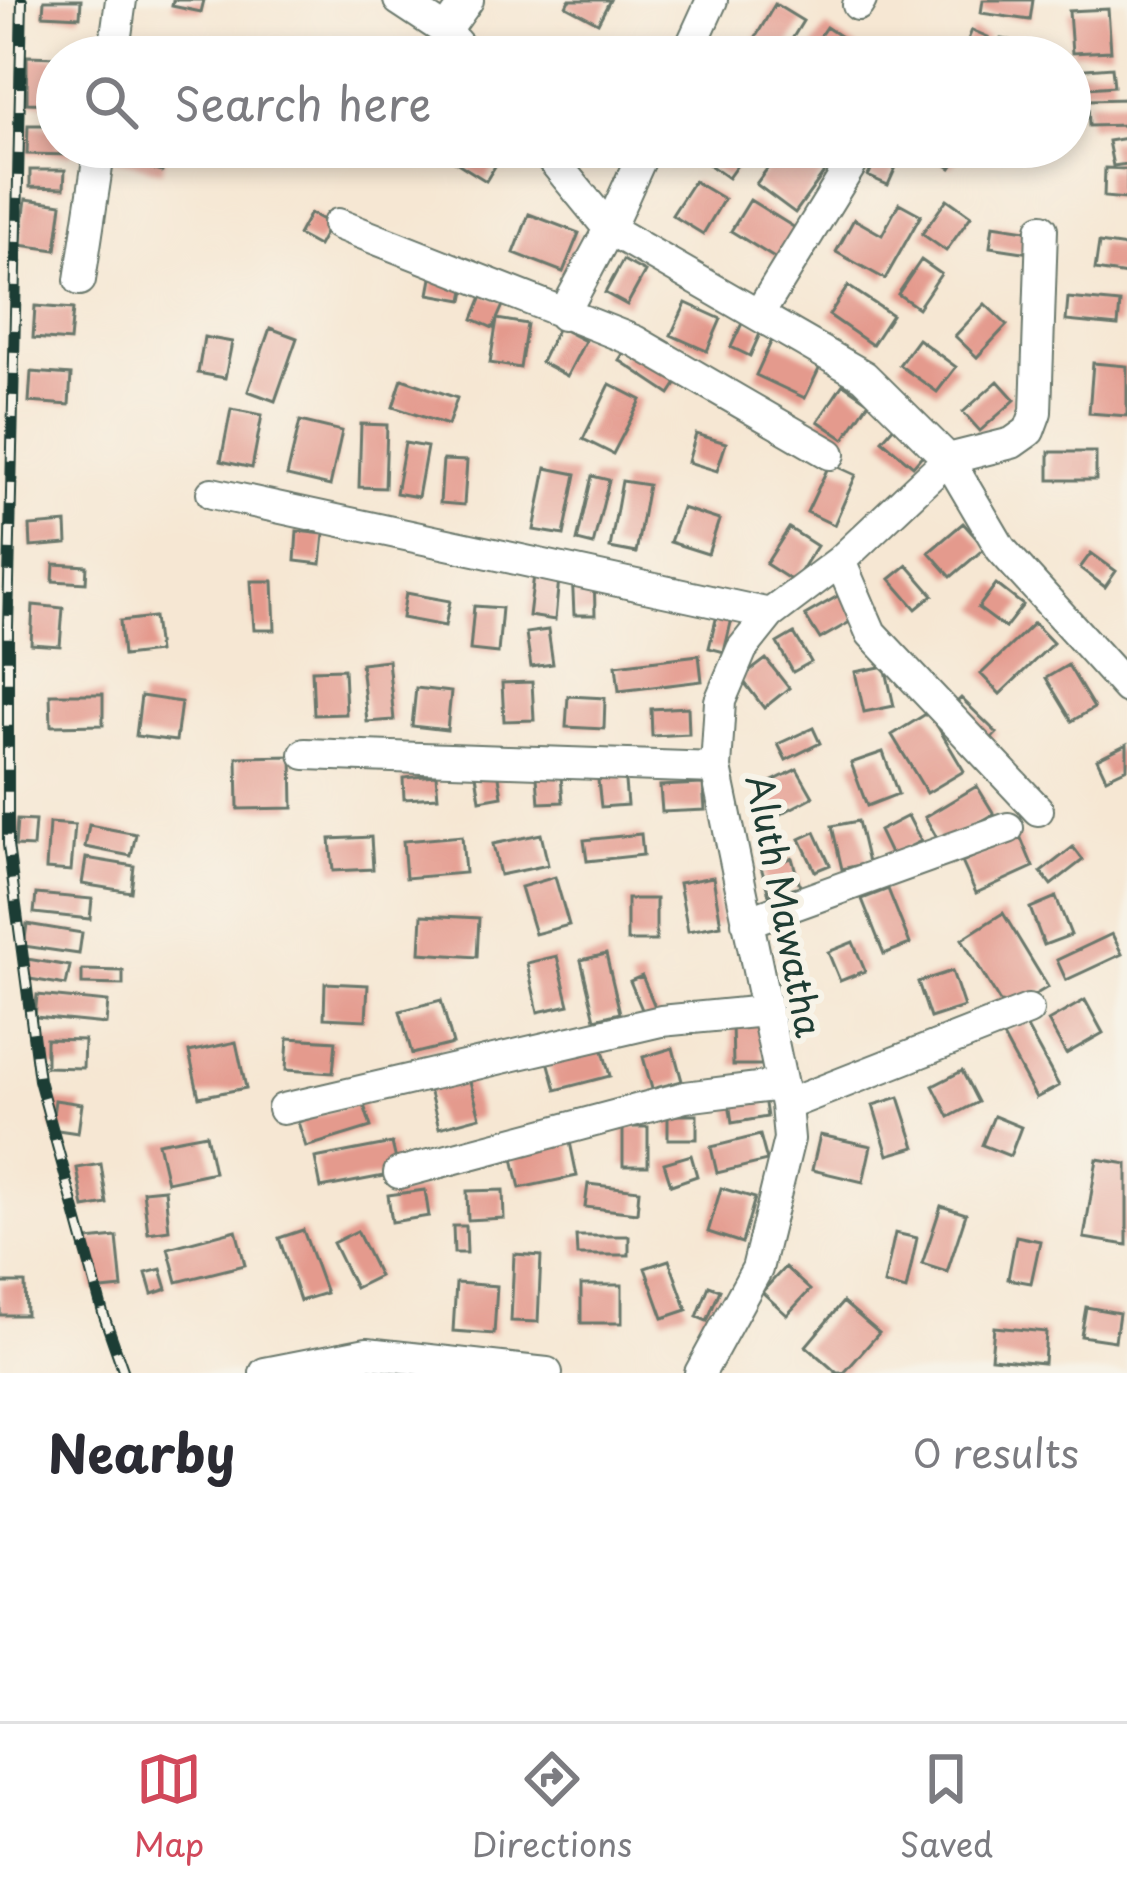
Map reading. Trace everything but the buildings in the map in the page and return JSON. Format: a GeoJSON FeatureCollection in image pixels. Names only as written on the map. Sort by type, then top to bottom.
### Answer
{"type":"FeatureCollection","features":[{"type":"Feature","properties":{"kind":"street"},"geometry":{"type":"LineString","coordinates":[[116,36],[122,0]]}},
{"type":"Feature","properties":{"kind":"street"},"geometry":{"type":"LineString","coordinates":[[399,0],[450,36]]}},
{"type":"Feature","properties":{"kind":"street"},"geometry":{"type":"LineString","coordinates":[[446,31],[468,0]]}},
{"type":"Feature","properties":{"kind":"street"},"geometry":{"type":"LineString","coordinates":[[696,36],[712,0]]}},
{"type":"Feature","properties":{"kind":"street"},"geometry":{"type":"LineString","coordinates":[[80,280],[97,168]]}},
{"type":"Feature","properties":{"kind":"street"},"geometry":{"type":"LineString","coordinates":[[559,168],[609,229],[863,376],[948,459],[1001,548],[1127,688]]}},
{"type":"Feature","properties":{"kind":"street"},"geometry":{"type":"LineString","coordinates":[[563,315],[637,168]]}},
{"type":"Feature","properties":{"kind":"street"},"geometry":{"type":"LineString","coordinates":[[759,314],[849,168]]}},
{"type":"Feature","properties":{"kind":"street"},"geometry":{"type":"LineString","coordinates":[[338,224],[635,341],[830,454]]}},
{"type":"Feature","properties":{"kind":"street"},"geometry":{"type":"LineString","coordinates":[[948,459],[1012,442],[1029,431],[1036,412],[1042,229]]}},
{"type":"Feature","properties":{"kind":"street","name":"Aluth Mawatha"},"geometry":{"type":"LineString","coordinates":[[700,1373],[758,1269],[789,1139],[716,768],[720,701],[742,649],[770,614],[840,561],[948,459]]}},
{"type":"Feature","properties":{"kind":"street"},"geometry":{"type":"LineString","coordinates":[[212,493],[770,614]]}},
{"type":"Feature","properties":{"kind":"street"},"geometry":{"type":"LineString","coordinates":[[840,561],[871,633],[1038,810]]}},
{"type":"Feature","properties":{"kind":"street"},"geometry":{"type":"LineString","coordinates":[[305,754],[716,768]]}},
{"type":"Feature","properties":{"kind":"street"},"geometry":{"type":"LineString","coordinates":[[747,922],[1008,828]]}},
{"type":"Feature","properties":{"kind":"street"},"geometry":{"type":"LineString","coordinates":[[399,1172],[685,1097],[783,1095],[1028,1010]]}},
{"type":"Feature","properties":{"kind":"street"},"geometry":{"type":"LineString","coordinates":[[283,1109],[661,1021],[764,1011]]}},
{"type":"Feature","properties":{"kind":"street"},"geometry":{"type":"LineString","coordinates":[[265,1373],[367,1353],[547,1373]]}},
{"type":"Feature","properties":{"kind":"railway"},"geometry":{"type":"LineString","coordinates":[[22,0],[8,627],[8,845],[39,1080],[124,1373]]}}]}
